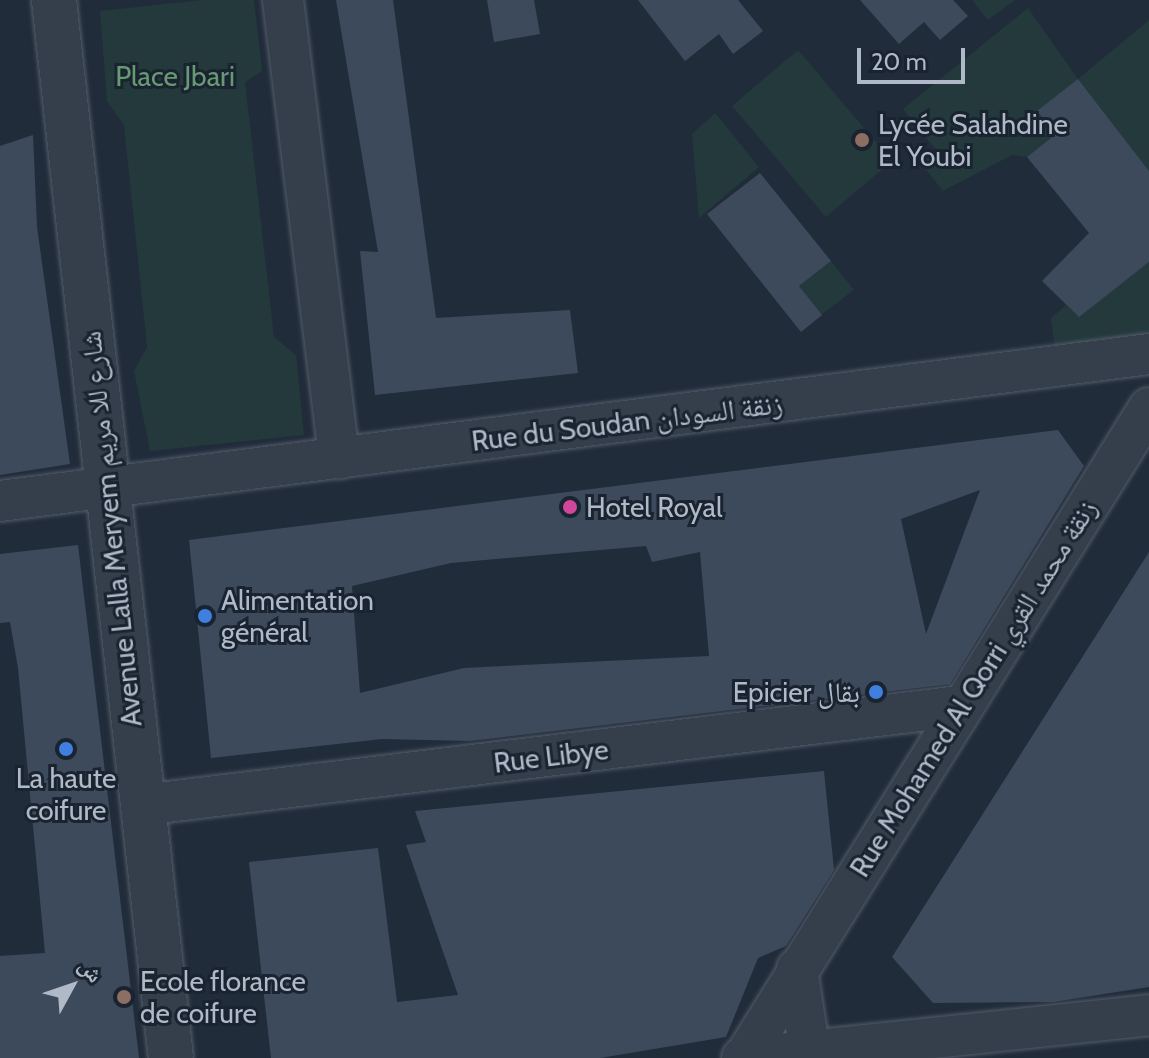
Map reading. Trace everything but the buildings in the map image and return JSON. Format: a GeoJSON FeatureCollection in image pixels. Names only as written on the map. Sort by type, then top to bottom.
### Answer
{"type":"FeatureCollection","features":[{"type":"Feature","properties":{"kind":"street","name":"Avenue Lalla Meryem شارع للا مريم"},"geometry":{"type":"LineString","coordinates":[[54,0],[105,490],[171,1058]]}},
{"type":"Feature","properties":{"kind":"street"},"geometry":{"type":"LineString","coordinates":[[283,0],[339,459]]}},
{"type":"Feature","properties":{"kind":"street","name":"Rue du Soudan زنقة السودان"},"geometry":{"type":"LineString","coordinates":[[0,501],[105,490],[1149,354]]}},
{"type":"Feature","properties":{"kind":"street","name":"Rue Mohamed Al Qorri زنقة محمد القري"},"geometry":{"type":"LineString","coordinates":[[743,1058],[960,706],[1149,408]]}},
{"type":"Feature","properties":{"kind":"street","name":"Rue Libye"},"geometry":{"type":"LineString","coordinates":[[142,805],[960,706]]}},
{"type":"Feature","properties":{"kind":"street"},"geometry":{"type":"LineString","coordinates":[[797,969],[810,1053]]}},
{"type":"Feature","properties":{"kind":"street"},"geometry":{"type":"LineString","coordinates":[[743,1058],[1149,1015]]}},
{"type":"Feature","properties":{"kind":"green space","name":"Place Jbari"},"geometry":{"type":"Polygon","coordinates":[[[202,0],[254,0],[262,71],[245,82],[274,337],[296,355],[304,435],[150,451],[134,371],[147,347],[124,125],[107,101],[100,11],[202,0]]]}},
{"type":"Feature","properties":{"kind":"green space"},"geometry":{"type":"Polygon","coordinates":[[[972,0],[1015,0],[988,20],[972,0]]]}},
{"type":"Feature","properties":{"kind":"green space"},"geometry":{"type":"Polygon","coordinates":[[[1028,8],[1078,79],[1056,134],[1027,157],[1012,155],[943,191],[921,163],[937,151],[903,109],[1028,8]]]}},
{"type":"Feature","properties":{"kind":"green space"},"geometry":{"type":"Polygon","coordinates":[[[1149,20],[1149,171],[1078,79],[1149,20]]]}},
{"type":"Feature","properties":{"kind":"green space"},"geometry":{"type":"Polygon","coordinates":[[[798,50],[892,161],[826,217],[732,106],[798,50]]]}},
{"type":"Feature","properties":{"kind":"green space"},"geometry":{"type":"Polygon","coordinates":[[[715,113],[759,167],[699,218],[692,134],[715,113]]]}},
{"type":"Feature","properties":{"kind":"green space"},"geometry":{"type":"Polygon","coordinates":[[[831,261],[854,290],[821,315],[799,286],[831,261]]]}},
{"type":"Feature","properties":{"kind":"green space"},"geometry":{"type":"Polygon","coordinates":[[[1149,262],[1149,339],[1055,349],[1051,318],[1066,305],[1078,316],[1149,262]]]}},
{"type":"Feature","properties":{"kind":"place","name":"Lycée Salahdine El Youbi"},"geometry":{"type":"Point","coordinates":[862,140]}},
{"type":"Feature","properties":{"kind":"place","name":"Hotel Royal"},"geometry":{"type":"Point","coordinates":[570,507]}},
{"type":"Feature","properties":{"kind":"place","name":"Alimentation général"},"geometry":{"type":"Point","coordinates":[205,616]}},
{"type":"Feature","properties":{"kind":"place","name":"Epicier بقال"},"geometry":{"type":"Point","coordinates":[876,692]}},
{"type":"Feature","properties":{"kind":"place","name":"La haute coifure"},"geometry":{"type":"Point","coordinates":[66,749]}},
{"type":"Feature","properties":{"kind":"place","name":"Ecole florance de coifure"},"geometry":{"type":"Point","coordinates":[124,997]}}]}
